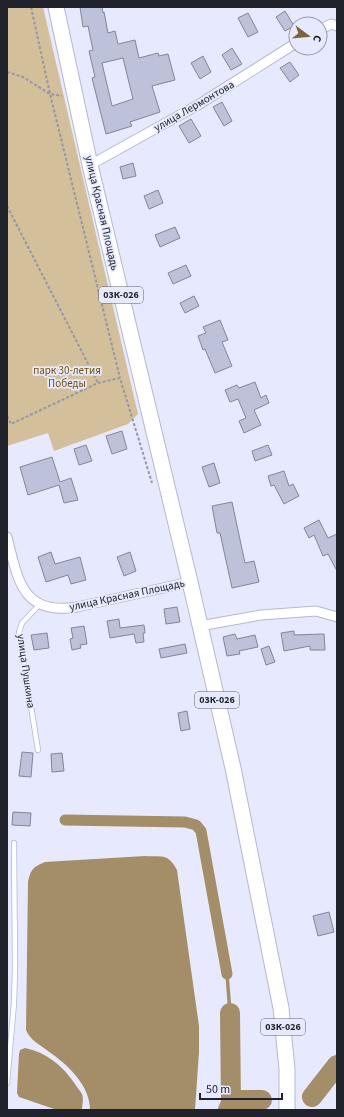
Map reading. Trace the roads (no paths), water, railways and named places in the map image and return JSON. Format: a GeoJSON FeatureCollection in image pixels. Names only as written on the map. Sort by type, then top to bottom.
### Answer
{"type":"FeatureCollection","features":[{"type":"Feature","properties":{"kind":"main road","name":"улица Красная Площадь"},"geometry":{"type":"LineString","coordinates":[[56,7],[90,165],[233,768],[281,1008],[287,1069],[287,1110]]}},
{"type":"Feature","properties":{"kind":"street","name":"улица Лермонтова"},"geometry":{"type":"LineString","coordinates":[[90,165],[198,104],[288,48]]}},
{"type":"Feature","properties":{"kind":"street"},"geometry":{"type":"LineString","coordinates":[[7,537],[15,568],[22,586],[28,596],[40,604]]}},
{"type":"Feature","properties":{"kind":"street","name":"улица Красная Площадь"},"geometry":{"type":"LineString","coordinates":[[40,604],[52,608],[65,609],[190,582]]}},
{"type":"Feature","properties":{"kind":"street"},"geometry":{"type":"LineString","coordinates":[[200,626],[261,615],[316,611],[337,616]]}},
{"type":"Feature","properties":{"kind":"lane","name":"улица Пушкина"},"geometry":{"type":"LineString","coordinates":[[38,750],[19,632],[22,623],[40,604]]}},
{"type":"Feature","properties":{"kind":"lane"},"geometry":{"type":"LineString","coordinates":[[7,1083],[14,1003],[14,843]]}},
{"type":"Feature","properties":{"kind":"waterway"},"geometry":{"type":"LineString","coordinates":[[65,820],[185,822],[196,825],[201,831],[227,974]]}},
{"type":"Feature","properties":{"kind":"waterway"},"geometry":{"type":"LineString","coordinates":[[227,974],[230,1013]]}},
{"type":"Feature","properties":{"kind":"waterway"},"geometry":{"type":"LineString","coordinates":[[230,1013],[231,1103]]}},
{"type":"Feature","properties":{"kind":"waterway"},"geometry":{"type":"LineString","coordinates":[[312,1097],[337,1065]]}},
{"type":"Feature","properties":{"kind":"waterway"},"geometry":{"type":"LineString","coordinates":[[228,1110],[231,1103],[239,1100],[262,1100]]}},
{"type":"Feature","properties":{"kind":"park label","name":"парк 30-летия Победы"},"geometry":{"type":"Point","coordinates":[67,376]}}]}
